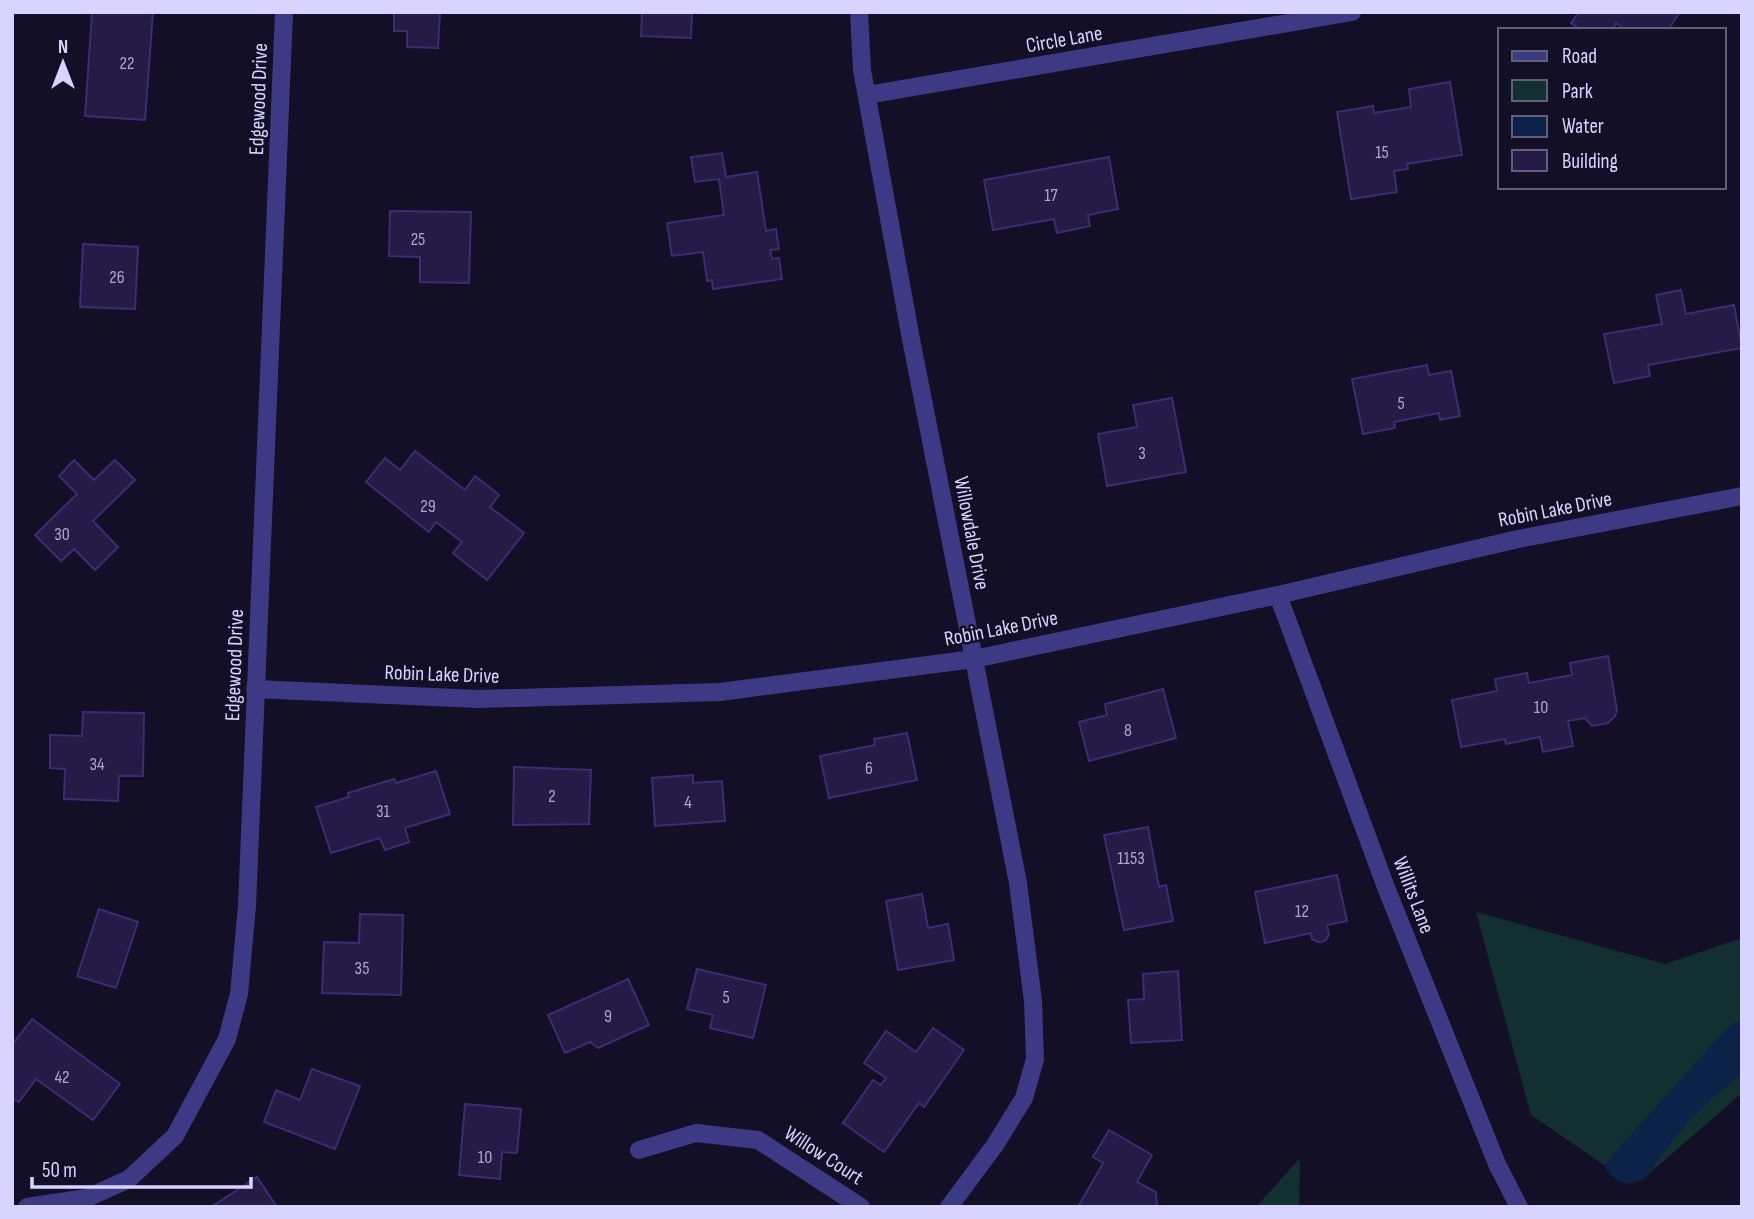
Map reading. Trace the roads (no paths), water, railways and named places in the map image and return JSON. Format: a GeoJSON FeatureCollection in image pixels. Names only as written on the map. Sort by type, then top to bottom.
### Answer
{"type":"FeatureCollection","features":[{"type":"Feature","properties":{"kind":"street","name":"Edgewood Drive"},"geometry":{"type":"LineString","coordinates":[[27,1207],[87,1198],[129,1179],[175,1136],[227,1040],[239,994],[247,906],[284,12]]}},
{"type":"Feature","properties":{"kind":"street","name":"Willowdale Drive"},"geometry":{"type":"LineString","coordinates":[[859,12],[862,69],[910,334],[1018,883],[1033,1001],[1034,1059],[1024,1098],[995,1146],[949,1207]]}},
{"type":"Feature","properties":{"kind":"street","name":"Circle Lane"},"geometry":{"type":"LineString","coordinates":[[867,95],[1352,12]]}},
{"type":"Feature","properties":{"kind":"street","name":"Robin Lake Drive"},"geometry":{"type":"LineString","coordinates":[[255,689],[478,699],[720,692],[974,659],[1278,595],[1518,538],[1742,496]]}},
{"type":"Feature","properties":{"kind":"street","name":"Willits Lane"},"geometry":{"type":"LineString","coordinates":[[1278,595],[1387,890],[1496,1164],[1519,1207]]}},
{"type":"Feature","properties":{"kind":"street","name":"Willow Court"},"geometry":{"type":"LineString","coordinates":[[639,1150],[696,1133],[758,1140],[861,1207]]}},
{"type":"Feature","properties":{"kind":"water"},"geometry":{"type":"Polygon","coordinates":[[[1742,1019],[1742,1075],[1690,1121],[1648,1176],[1628,1183],[1612,1177],[1605,1163],[1717,1039],[1732,1024],[1742,1019]]]}}]}
